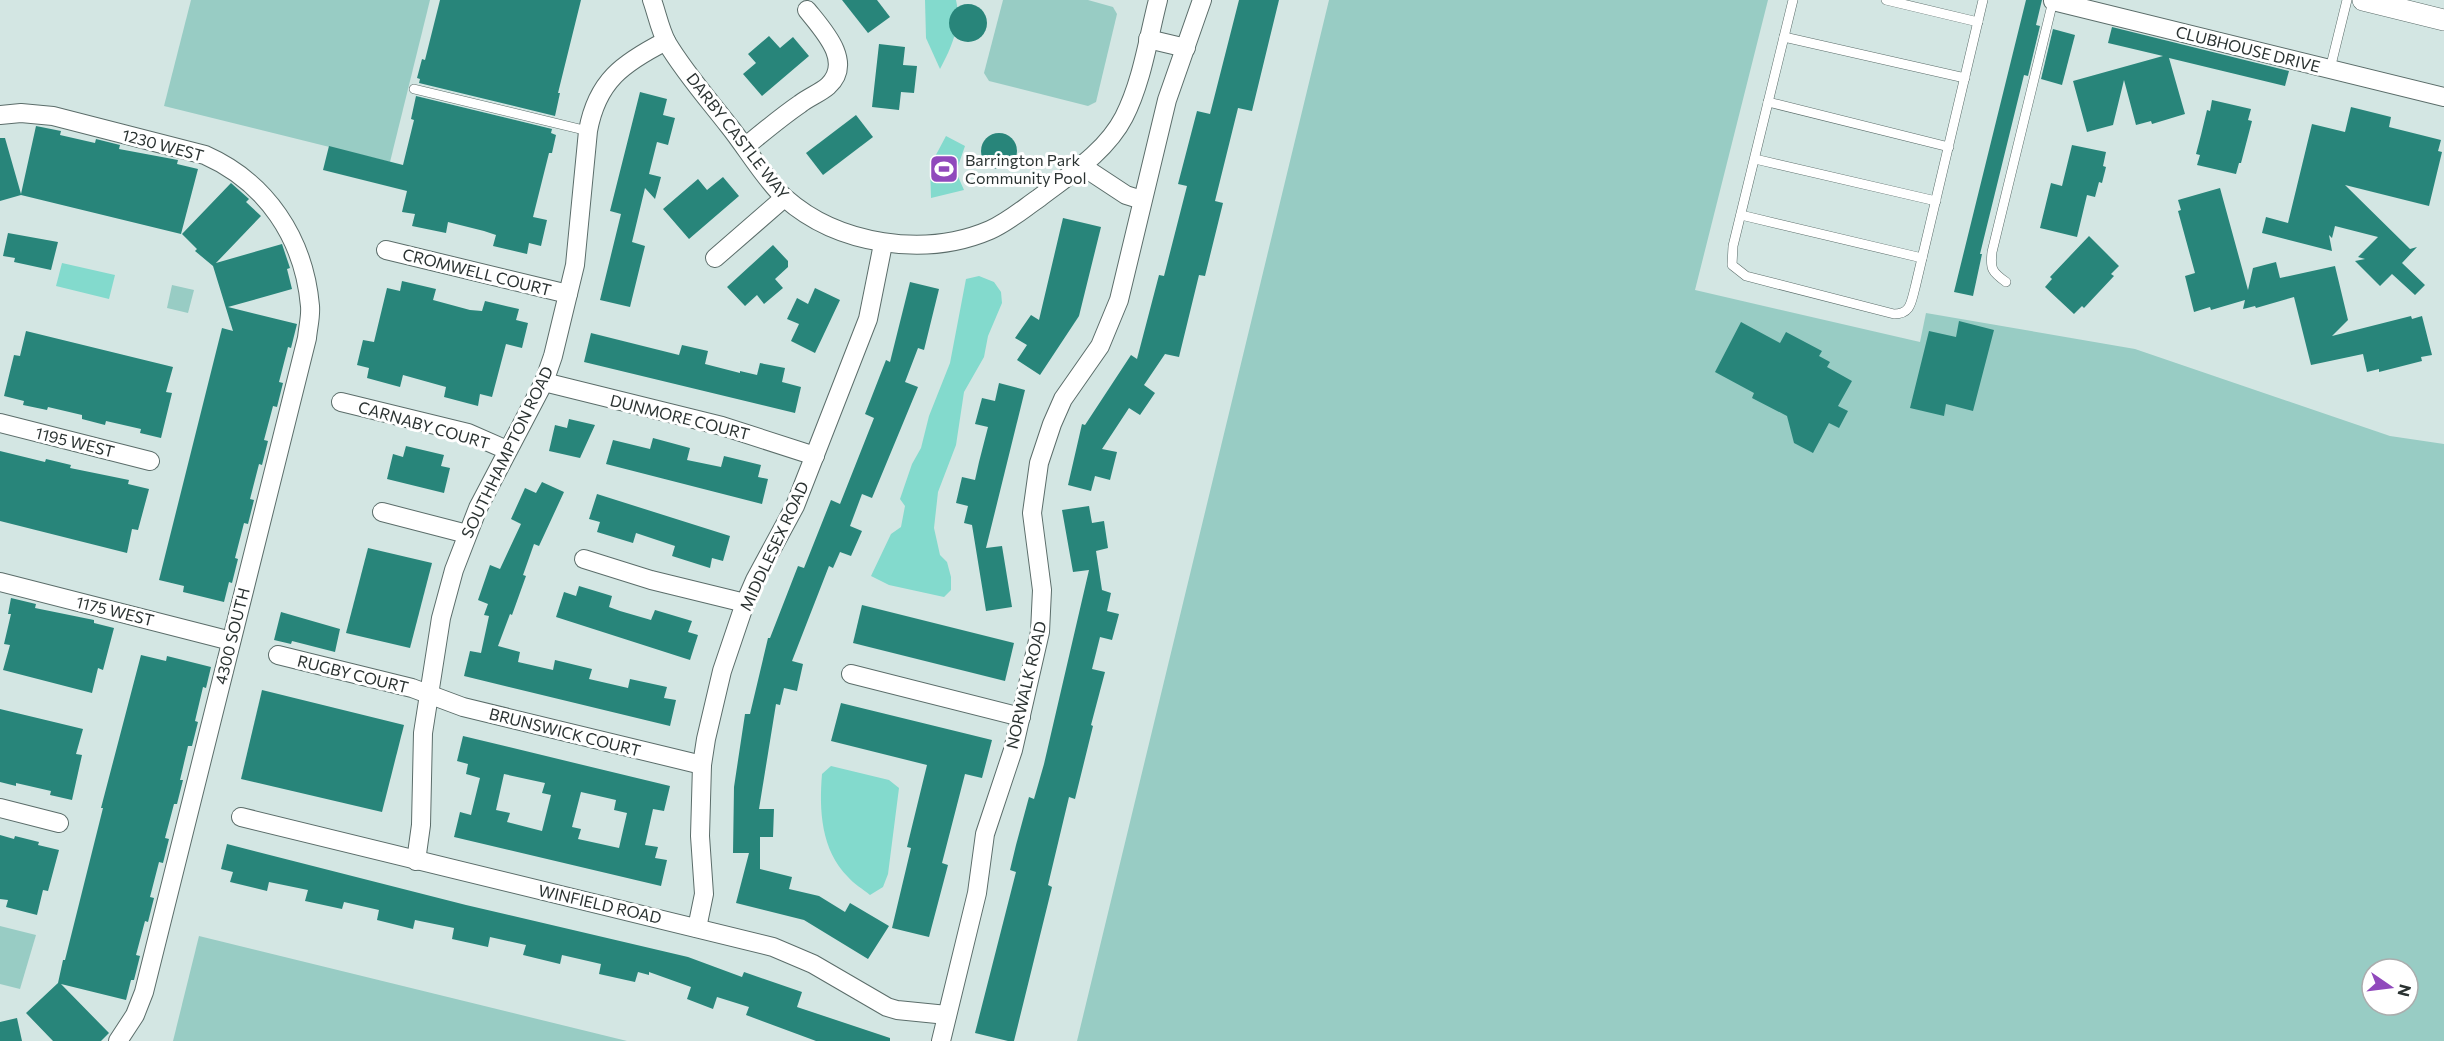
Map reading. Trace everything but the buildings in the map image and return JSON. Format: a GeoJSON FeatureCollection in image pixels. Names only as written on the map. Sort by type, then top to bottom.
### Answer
{"type":"FeatureCollection","features":[{"type":"Feature","properties":{"kind":"street","name":"DARBY CASTLE WAY"},"geometry":{"type":"LineString","coordinates":[[652,0],[666,41],[693,80],[784,198],[847,233],[883,244],[940,244],[990,230],[1012,217],[1082,166],[1123,120],[1136,88],[1158,0]]}},
{"type":"Feature","properties":{"kind":"street","name":"NORWALK ROAD"},"geometry":{"type":"LineString","coordinates":[[941,1041],[977,893],[985,834],[1013,750],[1043,611],[1032,513],[1040,463],[1052,424],[1063,399],[1100,346],[1119,300],[1167,100],[1202,0]]}},
{"type":"Feature","properties":{"kind":"street"},"geometry":{"type":"LineString","coordinates":[[2363,0],[2444,20]]}},
{"type":"Feature","properties":{"kind":"street","name":"CLUBHOUSE DRIVE"},"geometry":{"type":"LineString","coordinates":[[2053,1],[2444,97]]}},
{"type":"Feature","properties":{"kind":"street"},"geometry":{"type":"LineString","coordinates":[[746,147],[801,103],[827,87],[834,79],[837,63],[834,45],[807,10]]}},
{"type":"Feature","properties":{"kind":"street"},"geometry":{"type":"LineString","coordinates":[[1148,39],[1186,48]]}},
{"type":"Feature","properties":{"kind":"street","name":"SOUTHHAMPTON ROAD"},"geometry":{"type":"LineString","coordinates":[[416,861],[420,825],[423,733],[441,618],[467,534],[507,450],[544,382],[553,356],[568,294],[579,233],[591,111],[611,77],[642,54],[666,41]]}},
{"type":"Feature","properties":{"kind":"street","name":"1230 WEST"},"geometry":{"type":"LineString","coordinates":[[0,115],[21,113],[53,116],[205,155],[228,165],[261,194],[277,211],[292,238]]}},
{"type":"Feature","properties":{"kind":"street"},"geometry":{"type":"LineString","coordinates":[[1082,166],[1126,195],[1142,200]]}},
{"type":"Feature","properties":{"kind":"street"},"geometry":{"type":"LineString","coordinates":[[715,258],[784,198]]}},
{"type":"Feature","properties":{"kind":"street","name":"4300 SOUTH"},"geometry":{"type":"LineString","coordinates":[[122,1036],[135,1015],[144,992],[307,338],[310,307],[302,269],[292,238]]}},
{"type":"Feature","properties":{"kind":"street","name":"MIDDLESEX ROAD"},"geometry":{"type":"LineString","coordinates":[[697,928],[704,894],[700,836],[702,765],[722,671],[745,603],[795,506],[868,319],[883,244]]}},
{"type":"Feature","properties":{"kind":"street","name":"CROMWELL COURT"},"geometry":{"type":"LineString","coordinates":[[386,250],[568,294]]}},
{"type":"Feature","properties":{"kind":"street","name":"DUNMORE COURT"},"geometry":{"type":"LineString","coordinates":[[544,382],[754,435],[814,456]]}},
{"type":"Feature","properties":{"kind":"street","name":"CARNABY COURT"},"geometry":{"type":"LineString","coordinates":[[341,402],[468,433],[507,450]]}},
{"type":"Feature","properties":{"kind":"street","name":"1195 WEST"},"geometry":{"type":"LineString","coordinates":[[0,423],[150,461]]}},
{"type":"Feature","properties":{"kind":"street"},"geometry":{"type":"LineString","coordinates":[[382,512],[467,534]]}},
{"type":"Feature","properties":{"kind":"street"},"geometry":{"type":"LineString","coordinates":[[584,559],[651,580],[745,603]]}},
{"type":"Feature","properties":{"kind":"street","name":"1175 WEST"},"geometry":{"type":"LineString","coordinates":[[0,582],[231,641]]}},
{"type":"Feature","properties":{"kind":"street","name":"RUGBY COURT"},"geometry":{"type":"LineString","coordinates":[[278,655],[428,694]]}},
{"type":"Feature","properties":{"kind":"street"},"geometry":{"type":"LineString","coordinates":[[851,674],[1021,717]]}},
{"type":"Feature","properties":{"kind":"street","name":"BRUNSWICK COURT"},"geometry":{"type":"LineString","coordinates":[[428,694],[463,707],[702,765]]}},
{"type":"Feature","properties":{"kind":"street"},"geometry":{"type":"LineString","coordinates":[[0,808],[59,822]]}},
{"type":"Feature","properties":{"kind":"street","name":"WINFIELD ROAD"},"geometry":{"type":"LineString","coordinates":[[241,818],[789,952],[887,1007],[947,1015]]}},
{"type":"Feature","properties":{"kind":"lane"},"geometry":{"type":"LineString","coordinates":[[1793,0],[1741,215],[1732,265],[1739,273],[1894,314],[1903,314],[1909,310],[1983,0]]}},
{"type":"Feature","properties":{"kind":"lane"},"geometry":{"type":"LineString","coordinates":[[1886,0],[1978,22]]}},
{"type":"Feature","properties":{"kind":"lane"},"geometry":{"type":"LineString","coordinates":[[2330,69],[2348,0]]}},
{"type":"Feature","properties":{"kind":"lane"},"geometry":{"type":"LineString","coordinates":[[2006,282],[1994,273],[1991,263],[1992,252],[2053,1]]}},
{"type":"Feature","properties":{"kind":"lane"},"geometry":{"type":"LineString","coordinates":[[1784,37],[1965,78]]}},
{"type":"Feature","properties":{"kind":"lane"},"geometry":{"type":"LineString","coordinates":[[414,89],[588,131]]}},
{"type":"Feature","properties":{"kind":"lane"},"geometry":{"type":"LineString","coordinates":[[1768,102],[1949,147]]}},
{"type":"Feature","properties":{"kind":"lane"},"geometry":{"type":"LineString","coordinates":[[1755,159],[1936,201]]}},
{"type":"Feature","properties":{"kind":"lane"},"geometry":{"type":"LineString","coordinates":[[1741,215],[1922,258]]}},
{"type":"Feature","properties":{"kind":"shaded area"},"geometry":{"type":"Polygon","coordinates":[[[191,0],[430,0],[390,162],[164,106],[191,0]]]}},
{"type":"Feature","properties":{"kind":"shaded area"},"geometry":{"type":"Polygon","coordinates":[[[925,0],[956,0],[958,18],[956,27],[940,69],[926,38],[925,0]]]}},
{"type":"Feature","properties":{"kind":"shaded area"},"geometry":{"type":"Polygon","coordinates":[[[1003,0],[1088,0],[1113,7],[1117,14],[1096,102],[1088,106],[989,81],[984,73],[1003,0]]]}},
{"type":"Feature","properties":{"kind":"shaded area"},"geometry":{"type":"Polygon","coordinates":[[[1329,0],[1768,0],[1695,290],[1920,342],[1926,313],[2135,349],[2390,436],[2444,444],[2444,1041],[1077,1041],[1329,0]]]}},
{"type":"Feature","properties":{"kind":"shaded area","name":"Barrington Park Community Pool"},"geometry":{"type":"Polygon","coordinates":[[[946,136],[965,146],[956,172],[964,190],[931,198],[930,166],[946,136]]]}},
{"type":"Feature","properties":{"kind":"shaded area"},"geometry":{"type":"Polygon","coordinates":[[[62,263],[115,275],[109,299],[56,286],[62,263]]]}},
{"type":"Feature","properties":{"kind":"shaded area"},"geometry":{"type":"Polygon","coordinates":[[[979,276],[994,282],[1001,292],[1002,303],[988,336],[984,357],[964,392],[956,445],[938,492],[934,528],[940,555],[947,562],[951,577],[951,590],[944,597],[889,585],[871,576],[891,534],[901,527],[905,506],[900,499],[912,464],[921,448],[929,416],[950,363],[966,279],[979,276]]]}},
{"type":"Feature","properties":{"kind":"shaded area"},"geometry":{"type":"Polygon","coordinates":[[[172,285],[194,290],[188,313],[167,308],[172,285]]]}},
{"type":"Feature","properties":{"kind":"shaded area"},"geometry":{"type":"Polygon","coordinates":[[[831,766],[889,780],[899,788],[888,874],[883,887],[870,895],[850,880],[832,855],[827,842],[822,815],[821,788],[822,774],[831,766]]]}},
{"type":"Feature","properties":{"kind":"shaded area"},"geometry":{"type":"Polygon","coordinates":[[[0,926],[36,935],[20,989],[0,984],[0,926]]]}},
{"type":"Feature","properties":{"kind":"shaded area"},"geometry":{"type":"Polygon","coordinates":[[[199,936],[627,1041],[173,1041],[199,936]]]}},
{"type":"Feature","properties":{"kind":"place","name":"Barrington Park Community Pool"},"geometry":{"type":"Point","coordinates":[944,169]}}]}
